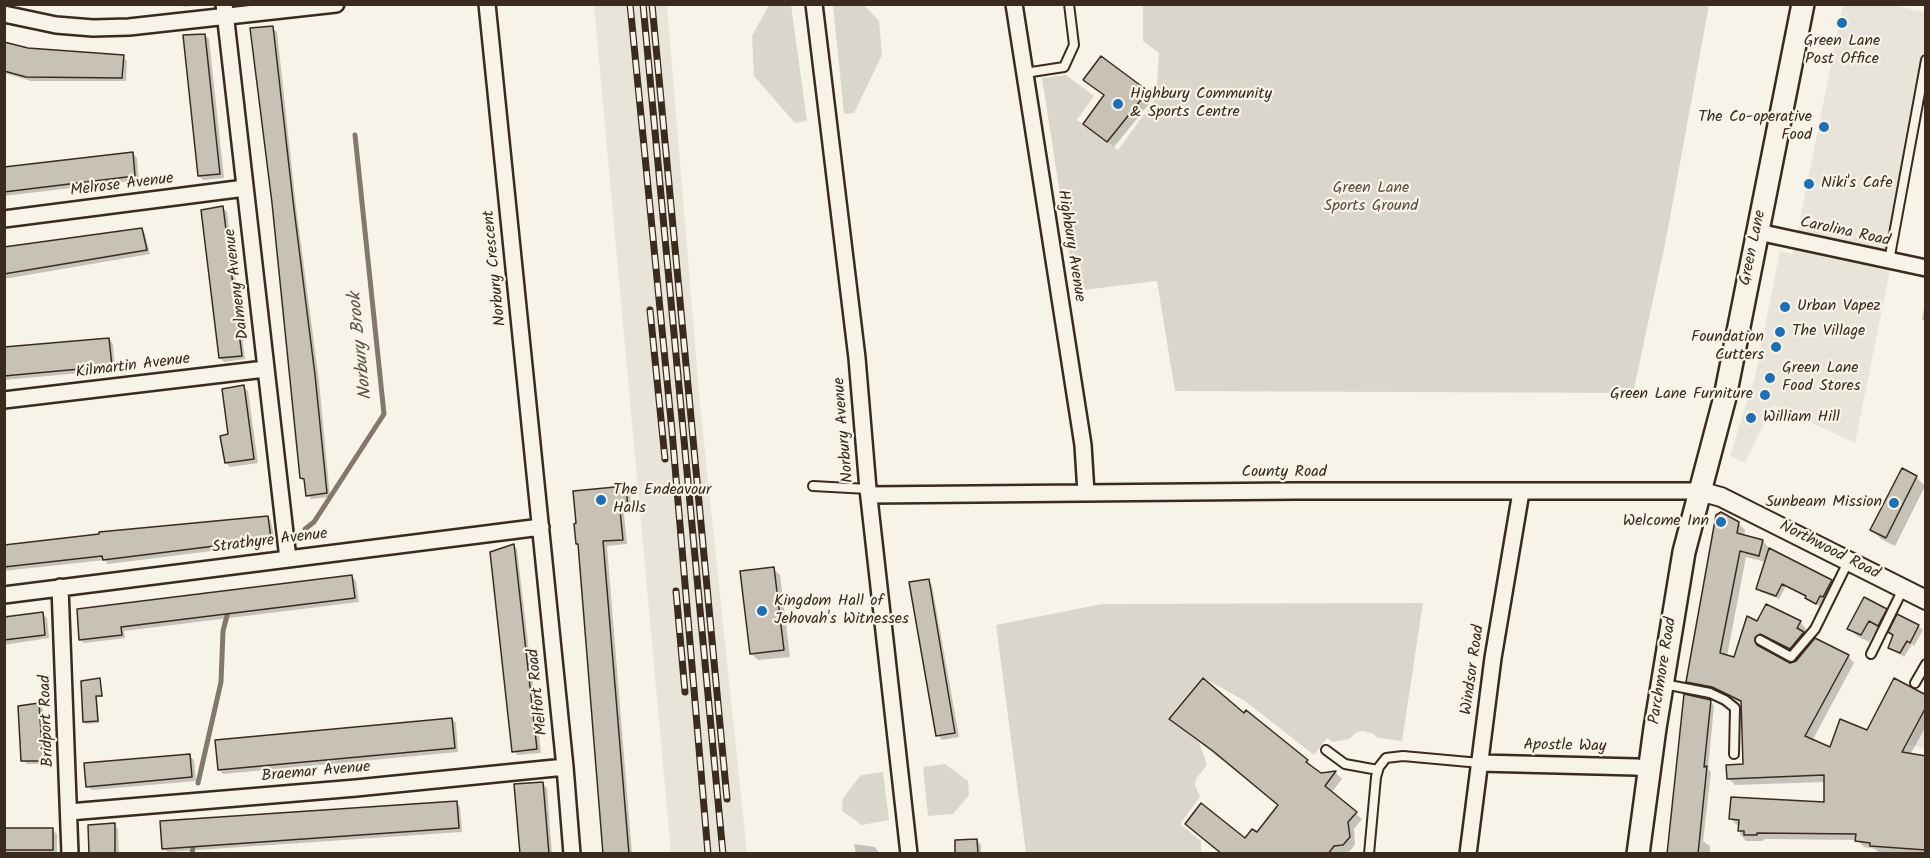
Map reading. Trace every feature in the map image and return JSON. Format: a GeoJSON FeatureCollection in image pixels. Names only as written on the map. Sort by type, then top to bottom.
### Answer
{"type":"FeatureCollection","features":[{"type":"Feature","properties":{"kind":"main road","name":"Green Lane"},"geometry":{"type":"LineString","coordinates":[[1699,491],[1725,397],[1803,4]]}},
{"type":"Feature","properties":{"kind":"main road","name":"Parchmore Road"},"geometry":{"type":"LineString","coordinates":[[1638,854],[1683,552],[1699,491]]}},
{"type":"Feature","properties":{"kind":"street"},"geometry":{"type":"LineString","coordinates":[[4,14],[56,25],[93,28],[129,27],[224,10],[336,4]]}},
{"type":"Feature","properties":{"kind":"street","name":"Norbury Crescent"},"geometry":{"type":"LineString","coordinates":[[487,4],[541,527]]}},
{"type":"Feature","properties":{"kind":"street","name":"Norbury Avenue"},"geometry":{"type":"LineString","coordinates":[[814,4],[857,358],[868,492],[909,854]]}},
{"type":"Feature","properties":{"kind":"street","name":"Highbury Avenue"},"geometry":{"type":"LineString","coordinates":[[1014,4],[1083,445],[1086,493]]}},
{"type":"Feature","properties":{"kind":"street","name":"Dalmeny Avenue"},"geometry":{"type":"LineString","coordinates":[[224,10],[288,559]]}},
{"type":"Feature","properties":{"kind":"street","name":"Melrose Avenue"},"geometry":{"type":"LineString","coordinates":[[4,219],[245,188]]}},
{"type":"Feature","properties":{"kind":"street","name":"Carolina Road"},"geometry":{"type":"LineString","coordinates":[[1758,232],[1926,268]]}},
{"type":"Feature","properties":{"kind":"street","name":"Kilmartin Avenue"},"geometry":{"type":"LineString","coordinates":[[4,400],[266,369]]}},
{"type":"Feature","properties":{"kind":"street","name":"County Road"},"geometry":{"type":"LineString","coordinates":[[868,492],[1699,491]]}},
{"type":"Feature","properties":{"kind":"street","name":"Northwood Road"},"geometry":{"type":"LineString","coordinates":[[1699,491],[1721,497],[1926,600]]}},
{"type":"Feature","properties":{"kind":"street","name":"Windsor Road"},"geometry":{"type":"LineString","coordinates":[[1468,854],[1493,658],[1521,492]]}},
{"type":"Feature","properties":{"kind":"street","name":"Strathyre Avenue"},"geometry":{"type":"LineString","coordinates":[[4,595],[541,527]]}},
{"type":"Feature","properties":{"kind":"street","name":"Melfort Road"},"geometry":{"type":"LineString","coordinates":[[541,527],[572,854]]}},
{"type":"Feature","properties":{"kind":"street","name":"Bridport Road"},"geometry":{"type":"LineString","coordinates":[[60,587],[70,854]]}},
{"type":"Feature","properties":{"kind":"street","name":"Apostle Way"},"geometry":{"type":"LineString","coordinates":[[1480,763],[1649,769]]}},
{"type":"Feature","properties":{"kind":"street","name":"Braemar Avenue"},"geometry":{"type":"LineString","coordinates":[[69,812],[356,788],[565,766]]}},
{"type":"Feature","properties":{"kind":"lane"},"geometry":{"type":"LineString","coordinates":[[1025,73],[1064,67],[1074,45],[1069,4]]}},
{"type":"Feature","properties":{"kind":"lane"},"geometry":{"type":"LineString","coordinates":[[1889,261],[1926,60]]}},
{"type":"Feature","properties":{"kind":"lane"},"geometry":{"type":"LineString","coordinates":[[813,486],[868,492]]}},
{"type":"Feature","properties":{"kind":"lane"},"geometry":{"type":"LineString","coordinates":[[1760,640],[1791,657],[1815,629],[1849,561]]}},
{"type":"Feature","properties":{"kind":"lane"},"geometry":{"type":"LineString","coordinates":[[1871,654],[1903,589]]}},
{"type":"Feature","properties":{"kind":"lane"},"geometry":{"type":"LineString","coordinates":[[1915,683],[1926,664]]}},
{"type":"Feature","properties":{"kind":"lane"},"geometry":{"type":"LineString","coordinates":[[1663,684],[1710,693],[1725,700],[1734,708],[1734,754]]}},
{"type":"Feature","properties":{"kind":"lane"},"geometry":{"type":"LineString","coordinates":[[1326,750],[1345,764],[1378,770]]}},
{"type":"Feature","properties":{"kind":"lane"},"geometry":{"type":"LineString","coordinates":[[1369,854],[1378,770],[1382,761],[1394,756],[1480,763]]}},
{"type":"Feature","properties":{"kind":"shaded area"},"geometry":{"type":"Polygon","coordinates":[[[594,5],[667,5],[700,404],[747,853],[671,853],[594,5]]]}},
{"type":"Feature","properties":{"kind":"shaded area"},"geometry":{"type":"Polygon","coordinates":[[[1843,5],[1891,5],[1925,12],[1925,97],[1855,443],[1773,405],[1745,463],[1730,456],[1755,376],[1780,251],[1793,254],[1843,5]]]}},
{"type":"Feature","properties":{"kind":"shaded area"},"geometry":{"type":"Polygon","coordinates":[[[1925,711],[1925,748],[1908,745],[1925,711]]]}},
{"type":"Feature","properties":{"kind":"green space"},"geometry":{"type":"Polygon","coordinates":[[[769,5],[791,5],[807,121],[795,123],[754,76],[752,36],[769,5]]]}},
{"type":"Feature","properties":{"kind":"green space"},"geometry":{"type":"Polygon","coordinates":[[[833,5],[864,5],[879,21],[882,55],[854,113],[844,114],[833,5]]]}},
{"type":"Feature","properties":{"kind":"green space","name":"Green Lane Sports Ground"},"geometry":{"type":"Polygon","coordinates":[[[1143,5],[1709,5],[1666,239],[1633,393],[1175,391],[1157,281],[1075,291],[1042,78],[1066,75],[1094,96],[1077,120],[1118,150],[1156,98],[1159,53],[1143,41],[1143,5]]]}},
{"type":"Feature","properties":{"kind":"green space"},"geometry":{"type":"Polygon","coordinates":[[[1423,603],[1402,741],[1378,738],[1363,731],[1357,732],[1349,739],[1332,742],[1327,738],[1314,755],[1245,701],[1202,677],[1168,718],[1199,742],[1207,765],[1196,779],[1195,785],[1200,797],[1180,824],[1201,841],[1201,853],[1026,853],[996,625],[1102,604],[1423,603]]]}},
{"type":"Feature","properties":{"kind":"green space"},"geometry":{"type":"Polygon","coordinates":[[[945,764],[968,781],[969,795],[953,814],[928,816],[923,767],[945,764]]]}},
{"type":"Feature","properties":{"kind":"green space"},"geometry":{"type":"Polygon","coordinates":[[[883,772],[889,820],[862,825],[842,811],[843,798],[861,775],[883,772]]]}},
{"type":"Feature","properties":{"kind":"building"},"geometry":{"type":"Polygon","coordinates":[[[273,26],[327,493],[306,496],[304,479],[300,478],[272,203],[250,28],[273,26]]]}},
{"type":"Feature","properties":{"kind":"building"},"geometry":{"type":"Polygon","coordinates":[[[205,34],[220,174],[198,176],[183,35],[205,34]]]}},
{"type":"Feature","properties":{"kind":"building"},"geometry":{"type":"Polygon","coordinates":[[[4,42],[28,48],[124,55],[122,78],[26,77],[4,71],[4,42]]]}},
{"type":"Feature","properties":{"kind":"building","name":"Highbury Community & Sports Centre"},"geometry":{"type":"Polygon","coordinates":[[[1101,56],[1148,91],[1107,142],[1083,124],[1104,95],[1083,80],[1101,56]]]}},
{"type":"Feature","properties":{"kind":"building"},"geometry":{"type":"Polygon","coordinates":[[[133,152],[135,176],[4,192],[4,167],[133,152]]]}},
{"type":"Feature","properties":{"kind":"building"},"geometry":{"type":"Polygon","coordinates":[[[223,206],[242,356],[219,358],[201,210],[223,206]]]}},
{"type":"Feature","properties":{"kind":"building"},"geometry":{"type":"Polygon","coordinates":[[[142,228],[147,250],[4,274],[4,247],[142,228]]]}},
{"type":"Feature","properties":{"kind":"building"},"geometry":{"type":"Polygon","coordinates":[[[109,338],[112,366],[4,376],[4,347],[109,338]]]}},
{"type":"Feature","properties":{"kind":"building"},"geometry":{"type":"Polygon","coordinates":[[[244,385],[254,459],[225,463],[220,436],[228,434],[222,389],[244,385]]]}},
{"type":"Feature","properties":{"kind":"building","name":"Sunbeam Mission"},"geometry":{"type":"Polygon","coordinates":[[[1902,468],[1917,476],[1886,538],[1870,530],[1902,468]]]}},
{"type":"Feature","properties":{"kind":"building"},"geometry":{"type":"Polygon","coordinates":[[[626,486],[628,509],[620,510],[623,540],[603,541],[629,854],[603,854],[573,491],[626,486]]]}},
{"type":"Feature","properties":{"kind":"building"},"geometry":{"type":"Polygon","coordinates":[[[1721,512],[1739,522],[1737,533],[1763,540],[1759,556],[1740,551],[1720,653],[1734,657],[1747,616],[1757,621],[1766,604],[1801,621],[1797,628],[1804,632],[1790,649],[1760,634],[1755,638],[1757,645],[1790,663],[1796,661],[1815,638],[1849,655],[1805,736],[1830,747],[1840,719],[1867,730],[1894,678],[1926,695],[1926,707],[1902,752],[1926,756],[1926,850],[1870,846],[1870,843],[1855,841],[1856,834],[1757,833],[1757,835],[1744,835],[1744,831],[1738,831],[1739,820],[1729,819],[1731,797],[1824,802],[1824,775],[1727,779],[1726,765],[1743,764],[1741,701],[1712,687],[1686,682],[1716,515],[1721,512]]]}},
{"type":"Feature","properties":{"kind":"building"},"geometry":{"type":"Polygon","coordinates":[[[268,516],[271,539],[103,560],[102,556],[4,567],[4,545],[99,534],[99,532],[268,516]]]}},
{"type":"Feature","properties":{"kind":"building"},"geometry":{"type":"Polygon","coordinates":[[[514,544],[537,749],[512,752],[490,552],[514,544]]]}},
{"type":"Feature","properties":{"kind":"building"},"geometry":{"type":"Polygon","coordinates":[[[1769,548],[1832,580],[1823,597],[1820,596],[1816,604],[1805,598],[1806,596],[1782,584],[1776,596],[1756,589],[1769,548]]]}},
{"type":"Feature","properties":{"kind":"building","name":"Kingdom Hall of Jehovah's Witnesses"},"geometry":{"type":"Polygon","coordinates":[[[774,567],[784,650],[750,654],[740,571],[774,567]]]}},
{"type":"Feature","properties":{"kind":"building"},"geometry":{"type":"Polygon","coordinates":[[[352,575],[355,598],[121,627],[122,635],[79,640],[77,609],[352,575]]]}},
{"type":"Feature","properties":{"kind":"building"},"geometry":{"type":"Polygon","coordinates":[[[929,579],[955,733],[936,736],[909,582],[929,579]]]}},
{"type":"Feature","properties":{"kind":"building"},"geometry":{"type":"Polygon","coordinates":[[[1864,597],[1887,609],[1878,626],[1869,621],[1861,635],[1847,629],[1864,597]]]}},
{"type":"Feature","properties":{"kind":"building"},"geometry":{"type":"Polygon","coordinates":[[[43,612],[45,635],[4,640],[4,617],[43,612]]]}},
{"type":"Feature","properties":{"kind":"building"},"geometry":{"type":"Polygon","coordinates":[[[1897,614],[1919,625],[1910,643],[1907,641],[1900,653],[1888,648],[1893,635],[1888,632],[1897,614]]]}},
{"type":"Feature","properties":{"kind":"building"},"geometry":{"type":"Polygon","coordinates":[[[100,678],[102,696],[96,696],[98,721],[83,722],[81,681],[100,678]]]}},
{"type":"Feature","properties":{"kind":"building"},"geometry":{"type":"Polygon","coordinates":[[[1203,678],[1244,713],[1246,710],[1321,773],[1336,771],[1325,786],[1357,812],[1348,822],[1350,837],[1343,845],[1334,846],[1328,854],[1222,854],[1185,824],[1201,803],[1245,838],[1252,829],[1257,832],[1278,805],[1213,751],[1169,719],[1203,678]]]}},
{"type":"Feature","properties":{"kind":"building"},"geometry":{"type":"Polygon","coordinates":[[[1684,694],[1711,700],[1698,854],[1667,854],[1684,694]]]}},
{"type":"Feature","properties":{"kind":"building"},"geometry":{"type":"Polygon","coordinates":[[[39,703],[43,761],[21,761],[18,706],[39,703]]]}},
{"type":"Feature","properties":{"kind":"building"},"geometry":{"type":"Polygon","coordinates":[[[452,718],[455,748],[218,770],[215,740],[452,718]]]}},
{"type":"Feature","properties":{"kind":"building"},"geometry":{"type":"Polygon","coordinates":[[[190,754],[192,777],[86,787],[84,763],[190,754]]]}},
{"type":"Feature","properties":{"kind":"building"},"geometry":{"type":"Polygon","coordinates":[[[543,782],[549,854],[520,854],[514,784],[543,782]]]}},
{"type":"Feature","properties":{"kind":"building"},"geometry":{"type":"Polygon","coordinates":[[[457,801],[459,828],[162,849],[160,821],[457,801]]]}},
{"type":"Feature","properties":{"kind":"building"},"geometry":{"type":"Polygon","coordinates":[[[115,823],[115,854],[89,854],[88,825],[115,823]]]}},
{"type":"Feature","properties":{"kind":"building"},"geometry":{"type":"Polygon","coordinates":[[[4,828],[53,828],[53,850],[4,850],[4,828]]]}},
{"type":"Feature","properties":{"kind":"building"},"geometry":{"type":"Polygon","coordinates":[[[977,839],[978,854],[955,854],[955,840],[977,839]]]}},
{"type":"Feature","properties":{"kind":"waterway","name":"Norbury Brook"},"geometry":{"type":"LineString","coordinates":[[305,529],[314,522],[384,414],[355,135]]}},
{"type":"Feature","properties":{"kind":"waterway","name":"Norbury Brook"},"geometry":{"type":"LineString","coordinates":[[198,783],[221,682],[223,631],[229,608]]}},
{"type":"Feature","properties":{"kind":"waterway","name":"Norbury Brook"},"geometry":{"type":"LineString","coordinates":[[192,854],[194,840]]}},
{"type":"Feature","properties":{"kind":"railway"},"geometry":{"type":"LineString","coordinates":[[630,4],[672,431],[708,854]]}},
{"type":"Feature","properties":{"kind":"railway"},"geometry":{"type":"LineString","coordinates":[[643,4],[723,854]]}},
{"type":"Feature","properties":{"kind":"railway"},"geometry":{"type":"LineString","coordinates":[[652,4],[727,799]]}},
{"type":"Feature","properties":{"kind":"railway"},"geometry":{"type":"LineString","coordinates":[[650,310],[665,459]]}},
{"type":"Feature","properties":{"kind":"railway"},"geometry":{"type":"LineString","coordinates":[[676,591],[685,692]]}},
{"type":"Feature","properties":{"kind":"place","name":"Green Lane Post Office"},"geometry":{"type":"Point","coordinates":[1842,23]}},
{"type":"Feature","properties":{"kind":"place","name":"Highbury Community & Sports Centre"},"geometry":{"type":"Point","coordinates":[1118,104]}},
{"type":"Feature","properties":{"kind":"place","name":"The Co-operative Food"},"geometry":{"type":"Point","coordinates":[1824,127]}},
{"type":"Feature","properties":{"kind":"place","name":"Niki's Cafe"},"geometry":{"type":"Point","coordinates":[1809,184]}},
{"type":"Feature","properties":{"kind":"place","name":"Urban Vapez"},"geometry":{"type":"Point","coordinates":[1785,307]}},
{"type":"Feature","properties":{"kind":"place","name":"The Village"},"geometry":{"type":"Point","coordinates":[1780,332]}},
{"type":"Feature","properties":{"kind":"place","name":"Foundation Cutters"},"geometry":{"type":"Point","coordinates":[1776,347]}},
{"type":"Feature","properties":{"kind":"place","name":"Green Lane Food Stores"},"geometry":{"type":"Point","coordinates":[1770,378]}},
{"type":"Feature","properties":{"kind":"place","name":"Green Lane Furniture"},"geometry":{"type":"Point","coordinates":[1765,395]}},
{"type":"Feature","properties":{"kind":"place","name":"William Hill"},"geometry":{"type":"Point","coordinates":[1751,418]}},
{"type":"Feature","properties":{"kind":"place","name":"The Endeavour Halls"},"geometry":{"type":"Point","coordinates":[601,500]}},
{"type":"Feature","properties":{"kind":"place","name":"Sunbeam Mission"},"geometry":{"type":"Point","coordinates":[1894,503]}},
{"type":"Feature","properties":{"kind":"place","name":"Welcome Inn"},"geometry":{"type":"Point","coordinates":[1721,522]}},
{"type":"Feature","properties":{"kind":"place","name":"Kingdom Hall of Jehovah's Witnesses"},"geometry":{"type":"Point","coordinates":[762,611]}}]}
